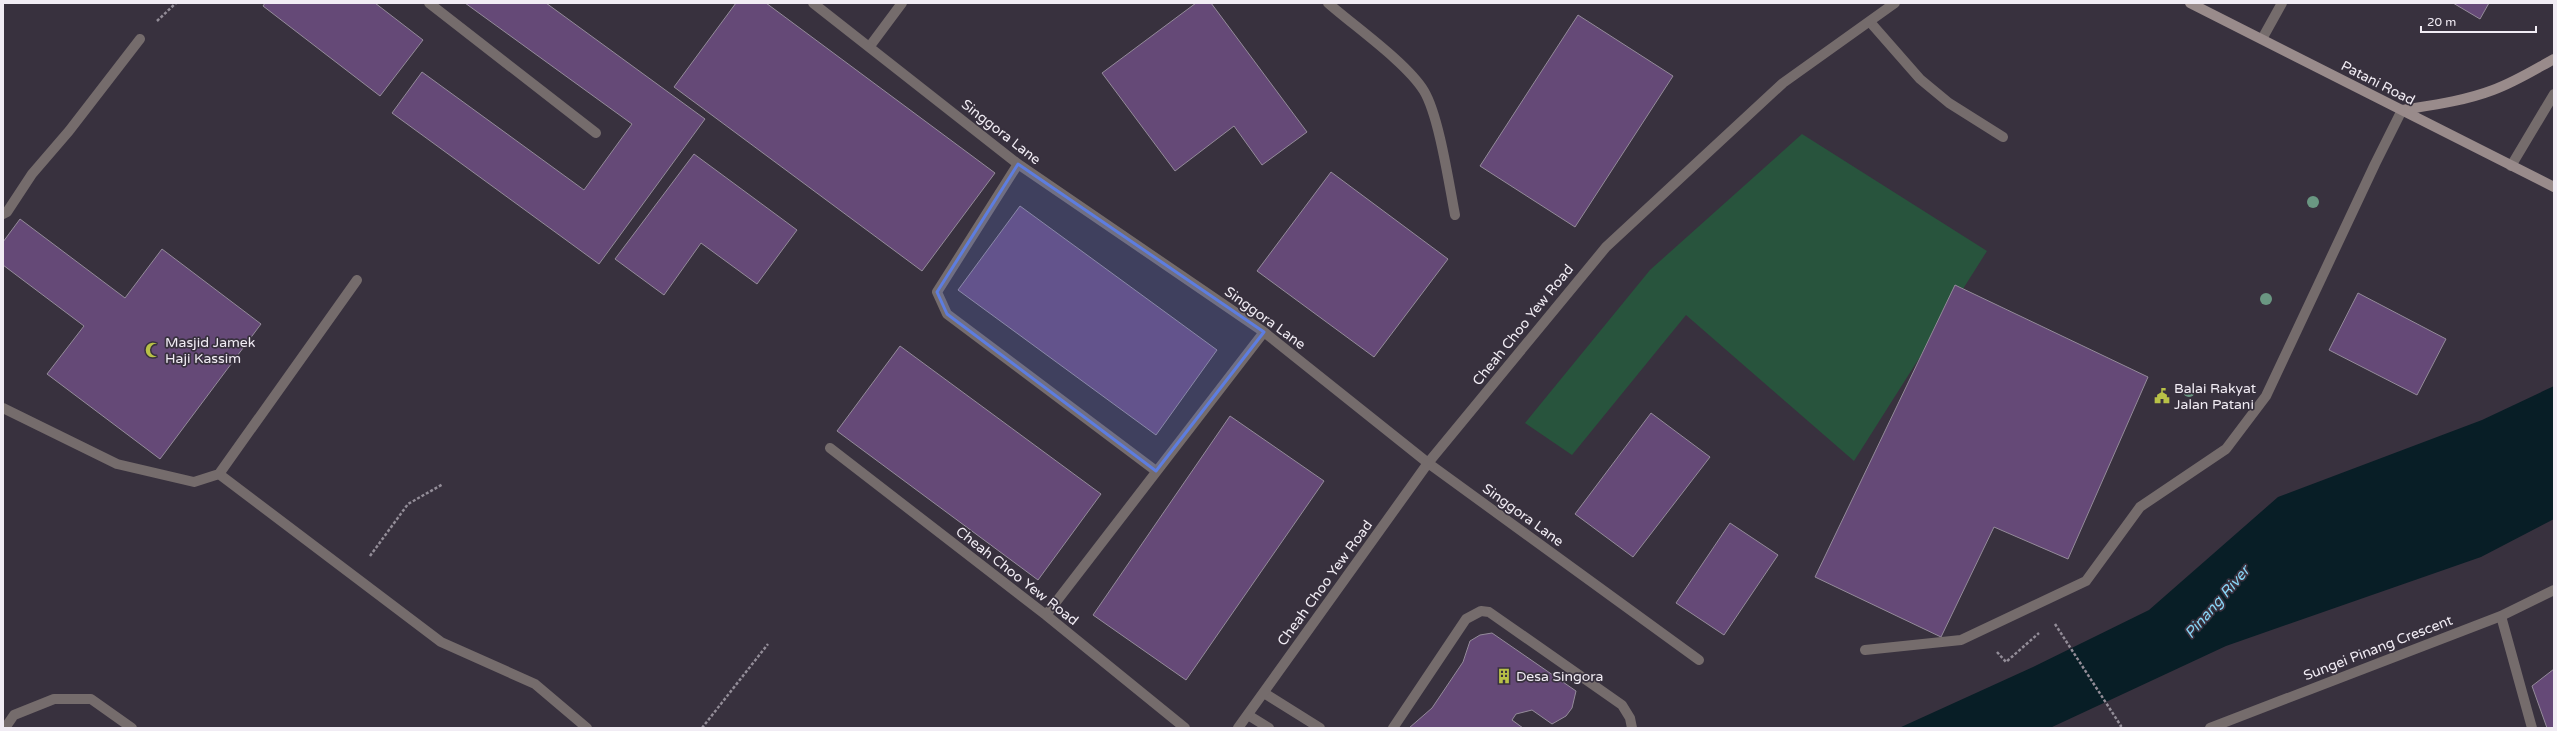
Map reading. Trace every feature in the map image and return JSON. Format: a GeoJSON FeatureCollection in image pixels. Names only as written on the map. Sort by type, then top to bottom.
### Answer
{"type":"FeatureCollection","features":[{"type":"Feature","properties":{"kind":"main road","name":"Patani Road"},"geometry":{"type":"LineString","coordinates":[[2190,3],[2554,187]]}},
{"type":"Feature","properties":{"kind":"main road"},"geometry":{"type":"LineString","coordinates":[[2402,110],[2454,102],[2492,91],[2515,81],[2554,59]]}},
{"type":"Feature","properties":{"kind":"street"},"geometry":{"type":"LineString","coordinates":[[429,3],[596,133]]}},
{"type":"Feature","properties":{"kind":"street","name":"Singgora Lane"},"geometry":{"type":"LineString","coordinates":[[813,3],[870,46],[1018,164],[1264,332],[1428,463],[1699,660]]}},
{"type":"Feature","properties":{"kind":"street"},"geometry":{"type":"LineString","coordinates":[[870,46],[902,3]]}},
{"type":"Feature","properties":{"kind":"street"},"geometry":{"type":"LineString","coordinates":[[1328,3],[1408,72],[1424,91],[1433,114],[1455,215]]}},
{"type":"Feature","properties":{"kind":"street","name":"Cheah Choo Yew Road"},"geometry":{"type":"LineString","coordinates":[[1238,728],[1428,463],[1606,247],[1784,83],[1895,3]]}},
{"type":"Feature","properties":{"kind":"street"},"geometry":{"type":"LineString","coordinates":[[2262,39],[2282,3]]}},
{"type":"Feature","properties":{"kind":"street"},"geometry":{"type":"LineString","coordinates":[[1870,22],[1920,79],[1950,102],[2003,137]]}},
{"type":"Feature","properties":{"kind":"street"},"geometry":{"type":"LineString","coordinates":[[3,214],[7,212],[32,174],[69,131],[140,39]]}},
{"type":"Feature","properties":{"kind":"street"},"geometry":{"type":"LineString","coordinates":[[2512,166],[2554,94]]}},
{"type":"Feature","properties":{"kind":"street"},"geometry":{"type":"LineString","coordinates":[[1865,650],[1961,640],[2086,581],[2140,507],[2226,449],[2266,396],[2402,110]]}},
{"type":"Feature","properties":{"kind":"street"},"geometry":{"type":"LineString","coordinates":[[1018,164],[936,292],[947,314],[1156,471]]}},
{"type":"Feature","properties":{"kind":"street"},"geometry":{"type":"LineString","coordinates":[[3,408],[117,464],[194,482],[219,474],[357,280]]}},
{"type":"Feature","properties":{"kind":"street"},"geometry":{"type":"LineString","coordinates":[[1046,615],[1264,332]]}},
{"type":"Feature","properties":{"kind":"street","name":"Cheah Choo Yew Road"},"geometry":{"type":"LineString","coordinates":[[830,448],[1046,615],[1185,728]]}},
{"type":"Feature","properties":{"kind":"street"},"geometry":{"type":"LineString","coordinates":[[219,474],[356,576],[441,642],[535,684],[587,728]]}},
{"type":"Feature","properties":{"kind":"street","name":"Sungei Pinang Crescent"},"geometry":{"type":"LineString","coordinates":[[2210,728],[2501,616],[2554,590]]}},
{"type":"Feature","properties":{"kind":"street"},"geometry":{"type":"LineString","coordinates":[[1393,728],[1466,619],[1480,610],[1489,612],[1622,705],[1630,718],[1632,728]]}},
{"type":"Feature","properties":{"kind":"street"},"geometry":{"type":"LineString","coordinates":[[2501,616],[2532,728]]}},
{"type":"Feature","properties":{"kind":"street"},"geometry":{"type":"LineString","coordinates":[[1264,693],[1320,728]]}},
{"type":"Feature","properties":{"kind":"street"},"geometry":{"type":"LineString","coordinates":[[5,728],[14,715],[54,699],[91,699],[132,728]]}},
{"type":"Feature","properties":{"kind":"street"},"geometry":{"type":"LineString","coordinates":[[1248,714],[1270,728]]}},
{"type":"Feature","properties":{"kind":"path"},"geometry":{"type":"LineString","coordinates":[[356,576],[408,504],[442,484]]}},
{"type":"Feature","properties":{"kind":"path"},"geometry":{"type":"LineString","coordinates":[[2053,620],[2120,727]]}},
{"type":"Feature","properties":{"kind":"path"},"geometry":{"type":"LineString","coordinates":[[702,728],[768,644]]}},
{"type":"Feature","properties":{"kind":"highlighted area"},"geometry":{"type":"Polygon","coordinates":[[[1018,164],[1264,332],[1156,471],[947,314],[937,292],[1018,164]]]}},
{"type":"Feature","properties":{"kind":"green space"},"geometry":{"type":"Polygon","coordinates":[[[1802,134],[1987,251],[1854,461],[1686,315],[1572,455],[1525,423],[1650,270],[1802,134]]]}},
{"type":"Feature","properties":{"kind":"water","name":"Pinang River"},"geometry":{"type":"Polygon","coordinates":[[[2554,386],[2554,519],[2481,557],[2226,646],[2050,728],[1899,728],[2033,667],[2149,610],[2278,497],[2482,420],[2554,386]]]}},
{"type":"Feature","properties":{"kind":"building"},"geometry":{"type":"Polygon","coordinates":[[[265,3],[375,3],[423,40],[380,96],[263,6],[265,3]]]}},
{"type":"Feature","properties":{"kind":"building"},"geometry":{"type":"Polygon","coordinates":[[[465,3],[546,3],[705,119],[599,264],[392,113],[422,72],[584,190],[632,124],[465,3]]]}},
{"type":"Feature","properties":{"kind":"building"},"geometry":{"type":"Polygon","coordinates":[[[736,3],[766,3],[995,173],[922,271],[674,87],[736,3]]]}},
{"type":"Feature","properties":{"kind":"building"},"geometry":{"type":"Polygon","coordinates":[[[1196,3],[1211,3],[1307,132],[1262,165],[1234,126],[1175,171],[1102,73],[1196,3]]]}},
{"type":"Feature","properties":{"kind":"building"},"geometry":{"type":"Polygon","coordinates":[[[2453,3],[2489,3],[2480,19],[2453,3]]]}},
{"type":"Feature","properties":{"kind":"building"},"geometry":{"type":"Polygon","coordinates":[[[1578,15],[1673,76],[1575,227],[1480,166],[1578,15]]]}},
{"type":"Feature","properties":{"kind":"building"},"geometry":{"type":"Polygon","coordinates":[[[694,154],[797,230],[757,284],[701,243],[664,295],[615,259],[694,154]]]}},
{"type":"Feature","properties":{"kind":"building"},"geometry":{"type":"Polygon","coordinates":[[[1331,172],[1448,259],[1374,357],[1257,271],[1331,172]]]}},
{"type":"Feature","properties":{"kind":"building"},"geometry":{"type":"Polygon","coordinates":[[[1020,206],[1217,350],[1156,435],[958,290],[1020,206]]]}},
{"type":"Feature","properties":{"kind":"building","name":"Masjid Jamek Haji Kassim"},"geometry":{"type":"Polygon","coordinates":[[[20,219],[125,298],[162,249],[261,324],[160,459],[47,374],[84,326],[3,265],[3,242],[20,219]]]}},
{"type":"Feature","properties":{"kind":"building"},"geometry":{"type":"Polygon","coordinates":[[[1955,285],[2148,377],[2068,559],[1994,527],[1941,637],[1815,577],[1955,285]]]}},
{"type":"Feature","properties":{"kind":"building"},"geometry":{"type":"Polygon","coordinates":[[[2358,293],[2446,339],[2417,395],[2329,350],[2358,293]]]}},
{"type":"Feature","properties":{"kind":"building"},"geometry":{"type":"Polygon","coordinates":[[[900,346],[1101,494],[1038,580],[837,431],[900,346]]]}},
{"type":"Feature","properties":{"kind":"building"},"geometry":{"type":"Polygon","coordinates":[[[1651,413],[1710,457],[1633,557],[1575,514],[1651,413]]]}},
{"type":"Feature","properties":{"kind":"building"},"geometry":{"type":"Polygon","coordinates":[[[1230,416],[1324,481],[1186,680],[1093,615],[1230,416]]]}},
{"type":"Feature","properties":{"kind":"building"},"geometry":{"type":"Polygon","coordinates":[[[1730,523],[1778,555],[1724,635],[1676,603],[1730,523]]]}},
{"type":"Feature","properties":{"kind":"building","name":"Desa Singora"},"geometry":{"type":"Polygon","coordinates":[[[1492,633],[1576,691],[1572,708],[1566,716],[1552,724],[1532,710],[1516,714],[1512,720],[1523,728],[1409,728],[1432,708],[1463,662],[1470,641],[1480,635],[1492,633]]]}},
{"type":"Feature","properties":{"kind":"building"},"geometry":{"type":"Polygon","coordinates":[[[2554,669],[2554,728],[2547,728],[2532,686],[2554,669]]]}},
{"type":"Feature","properties":{"kind":"place","name":"Masjid Jamek Haji Kassim"},"geometry":{"type":"Point","coordinates":[153,350]}},
{"type":"Feature","properties":{"kind":"place","name":"Balai Rakyat Jalan Patani"},"geometry":{"type":"Point","coordinates":[2162,396]}},
{"type":"Feature","properties":{"kind":"place","name":"Desa Singora"},"geometry":{"type":"Point","coordinates":[1504,676]}}]}
